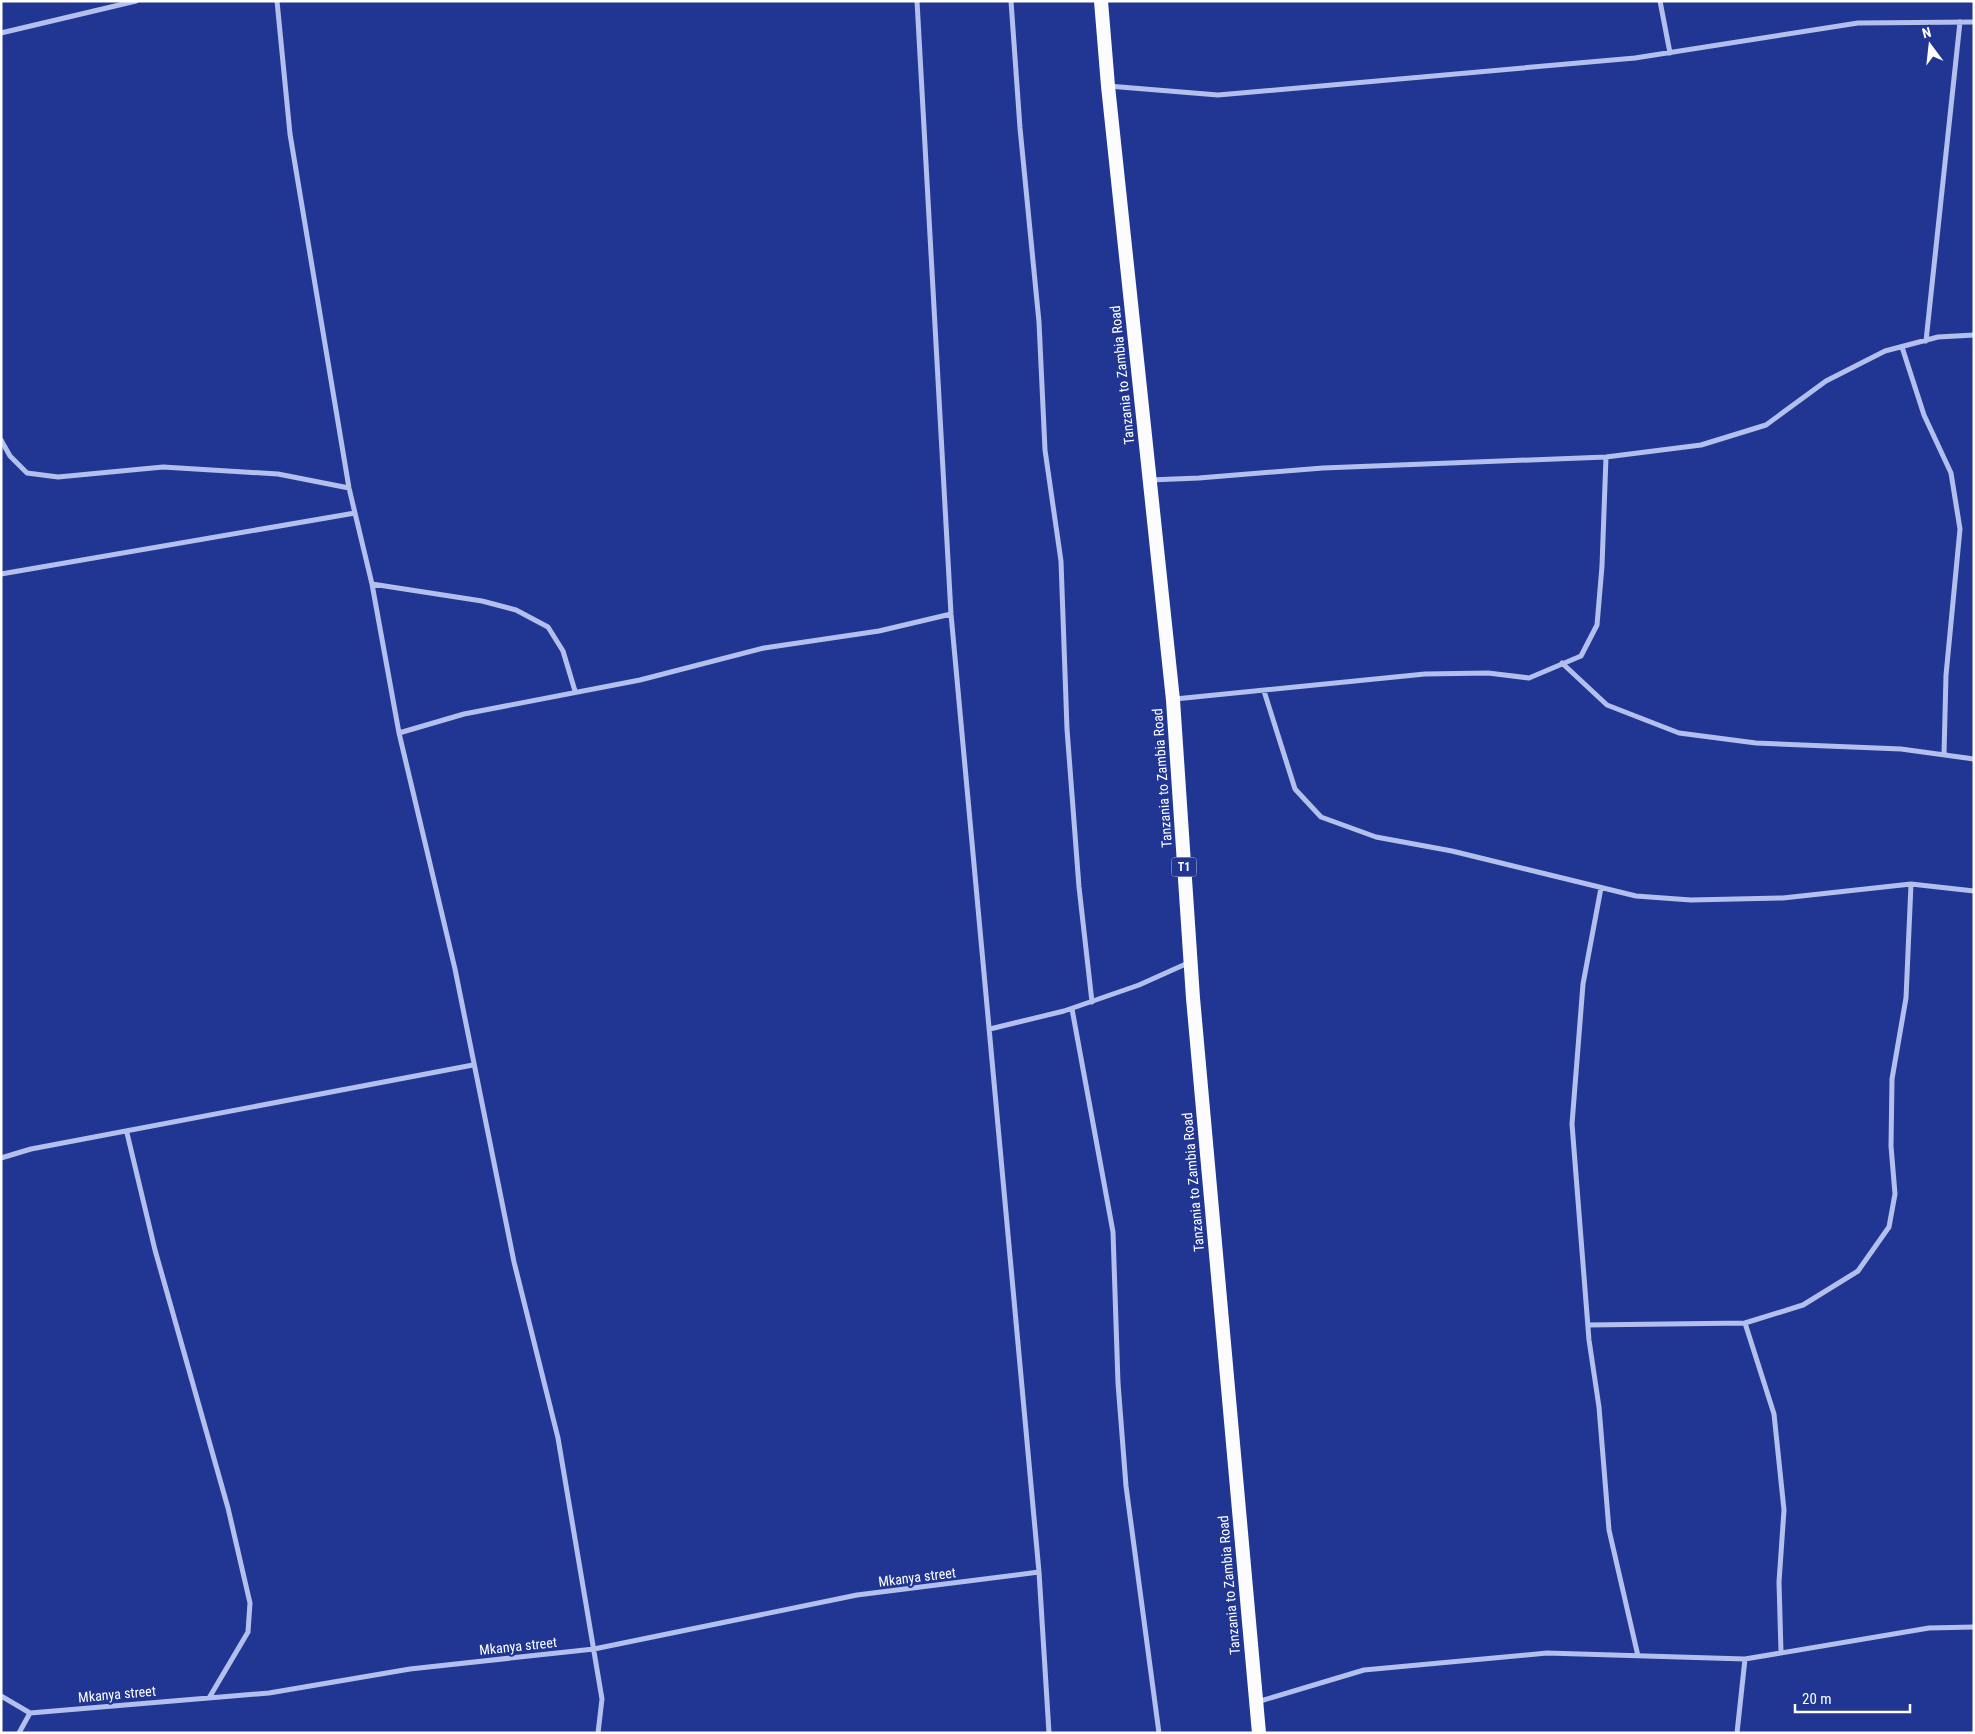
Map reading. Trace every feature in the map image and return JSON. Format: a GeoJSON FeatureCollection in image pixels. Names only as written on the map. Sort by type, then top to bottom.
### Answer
{"type":"FeatureCollection","features":[{"type":"Feature","properties":{"kind":"highway","name":"Tanzania to Zambia Road"},"geometry":{"type":"LineString","coordinates":[[1101,1],[1108,86],[1173,700],[1191,961],[1259,1733]]}},
{"type":"Feature","properties":{"kind":"street"},"geometry":{"type":"LineString","coordinates":[[1,33],[136,1]]}},
{"type":"Feature","properties":{"kind":"street"},"geometry":{"type":"LineString","coordinates":[[276,1],[290,134],[349,488],[372,584],[399,733],[455,969],[514,1262],[558,1438],[602,1699],[598,1733]]}},
{"type":"Feature","properties":{"kind":"street"},"geometry":{"type":"LineString","coordinates":[[917,1],[951,614],[1039,1572],[1049,1733]]}},
{"type":"Feature","properties":{"kind":"street"},"geometry":{"type":"LineString","coordinates":[[1011,1],[1020,128],[1039,322],[1045,450],[1061,561],[1071,779],[1079,887],[1092,1002]]}},
{"type":"Feature","properties":{"kind":"street"},"geometry":{"type":"LineString","coordinates":[[1660,1],[1670,53]]}},
{"type":"Feature","properties":{"kind":"street"},"geometry":{"type":"LineString","coordinates":[[1926,340],[1960,22]]}},
{"type":"Feature","properties":{"kind":"street"},"geometry":{"type":"LineString","coordinates":[[1108,86],[1218,95],[1634,58],[1858,23],[1974,22]]}},
{"type":"Feature","properties":{"kind":"street"},"geometry":{"type":"LineString","coordinates":[[1150,480],[1323,468],[1606,457],[1701,445],[1766,425],[1826,381],[1885,351],[1938,337],[1974,335]]}},
{"type":"Feature","properties":{"kind":"street"},"geometry":{"type":"LineString","coordinates":[[1902,347],[1924,415],[1951,473],[1960,529],[1946,675],[1944,754]]}},
{"type":"Feature","properties":{"kind":"street"},"geometry":{"type":"LineString","coordinates":[[1,440],[10,456],[28,473],[58,477],[163,467],[278,474],[349,488]]}},
{"type":"Feature","properties":{"kind":"street"},"geometry":{"type":"LineString","coordinates":[[1173,700],[1425,674],[1488,673],[1529,678],[1581,656],[1596,624],[1602,566],[1606,457]]}},
{"type":"Feature","properties":{"kind":"street"},"geometry":{"type":"LineString","coordinates":[[1,574],[355,513]]}},
{"type":"Feature","properties":{"kind":"street"},"geometry":{"type":"LineString","coordinates":[[372,584],[482,601],[516,610],[548,627],[563,651],[575,691]]}},
{"type":"Feature","properties":{"kind":"street"},"geometry":{"type":"LineString","coordinates":[[399,733],[464,714],[575,691],[640,680],[764,648],[880,631],[951,614]]}},
{"type":"Feature","properties":{"kind":"street"},"geometry":{"type":"LineString","coordinates":[[1562,664],[1607,705],[1679,733],[1756,743],[1901,749],[1974,758]]}},
{"type":"Feature","properties":{"kind":"street"},"geometry":{"type":"LineString","coordinates":[[1264,690],[1295,789],[1321,817],[1376,837],[1452,851],[1636,896],[1691,900],[1783,898],[1911,884],[1974,891]]}},
{"type":"Feature","properties":{"kind":"street"},"geometry":{"type":"LineString","coordinates":[[1588,1325],[1745,1323],[1802,1305],[1858,1271],[1889,1227],[1895,1194],[1891,1146],[1892,1079],[1906,998],[1911,884]]}},
{"type":"Feature","properties":{"kind":"street"},"geometry":{"type":"LineString","coordinates":[[1601,888],[1584,984],[1572,1124],[1588,1325],[1600,1408],[1609,1530],[1638,1656]]}},
{"type":"Feature","properties":{"kind":"street"},"geometry":{"type":"LineString","coordinates":[[990,1029],[1072,1009],[1139,985],[1191,961]]}},
{"type":"Feature","properties":{"kind":"street"},"geometry":{"type":"LineString","coordinates":[[1072,1009],[1113,1232],[1118,1373],[1126,1486],[1159,1733]]}},
{"type":"Feature","properties":{"kind":"street"},"geometry":{"type":"LineString","coordinates":[[1,1158],[31,1149],[127,1133],[473,1065]]}},
{"type":"Feature","properties":{"kind":"street"},"geometry":{"type":"LineString","coordinates":[[127,1133],[155,1250],[228,1508],[250,1603],[248,1632],[209,1698]]}},
{"type":"Feature","properties":{"kind":"street"},"geometry":{"type":"LineString","coordinates":[[1745,1323],[1774,1414],[1784,1510],[1779,1582],[1781,1652]]}},
{"type":"Feature","properties":{"kind":"street","name":"Mkanya street"},"geometry":{"type":"LineString","coordinates":[[30,1713],[270,1693],[410,1669],[594,1649],[857,1595],[1039,1572]]}},
{"type":"Feature","properties":{"kind":"street"},"geometry":{"type":"LineString","coordinates":[[1256,1702],[1364,1670],[1547,1653],[1745,1659],[1929,1628],[1974,1627]]}},
{"type":"Feature","properties":{"kind":"street"},"geometry":{"type":"LineString","coordinates":[[1737,1733],[1745,1659]]}},
{"type":"Feature","properties":{"kind":"street"},"geometry":{"type":"LineString","coordinates":[[1,1696],[30,1713],[19,1733]]}}]}
